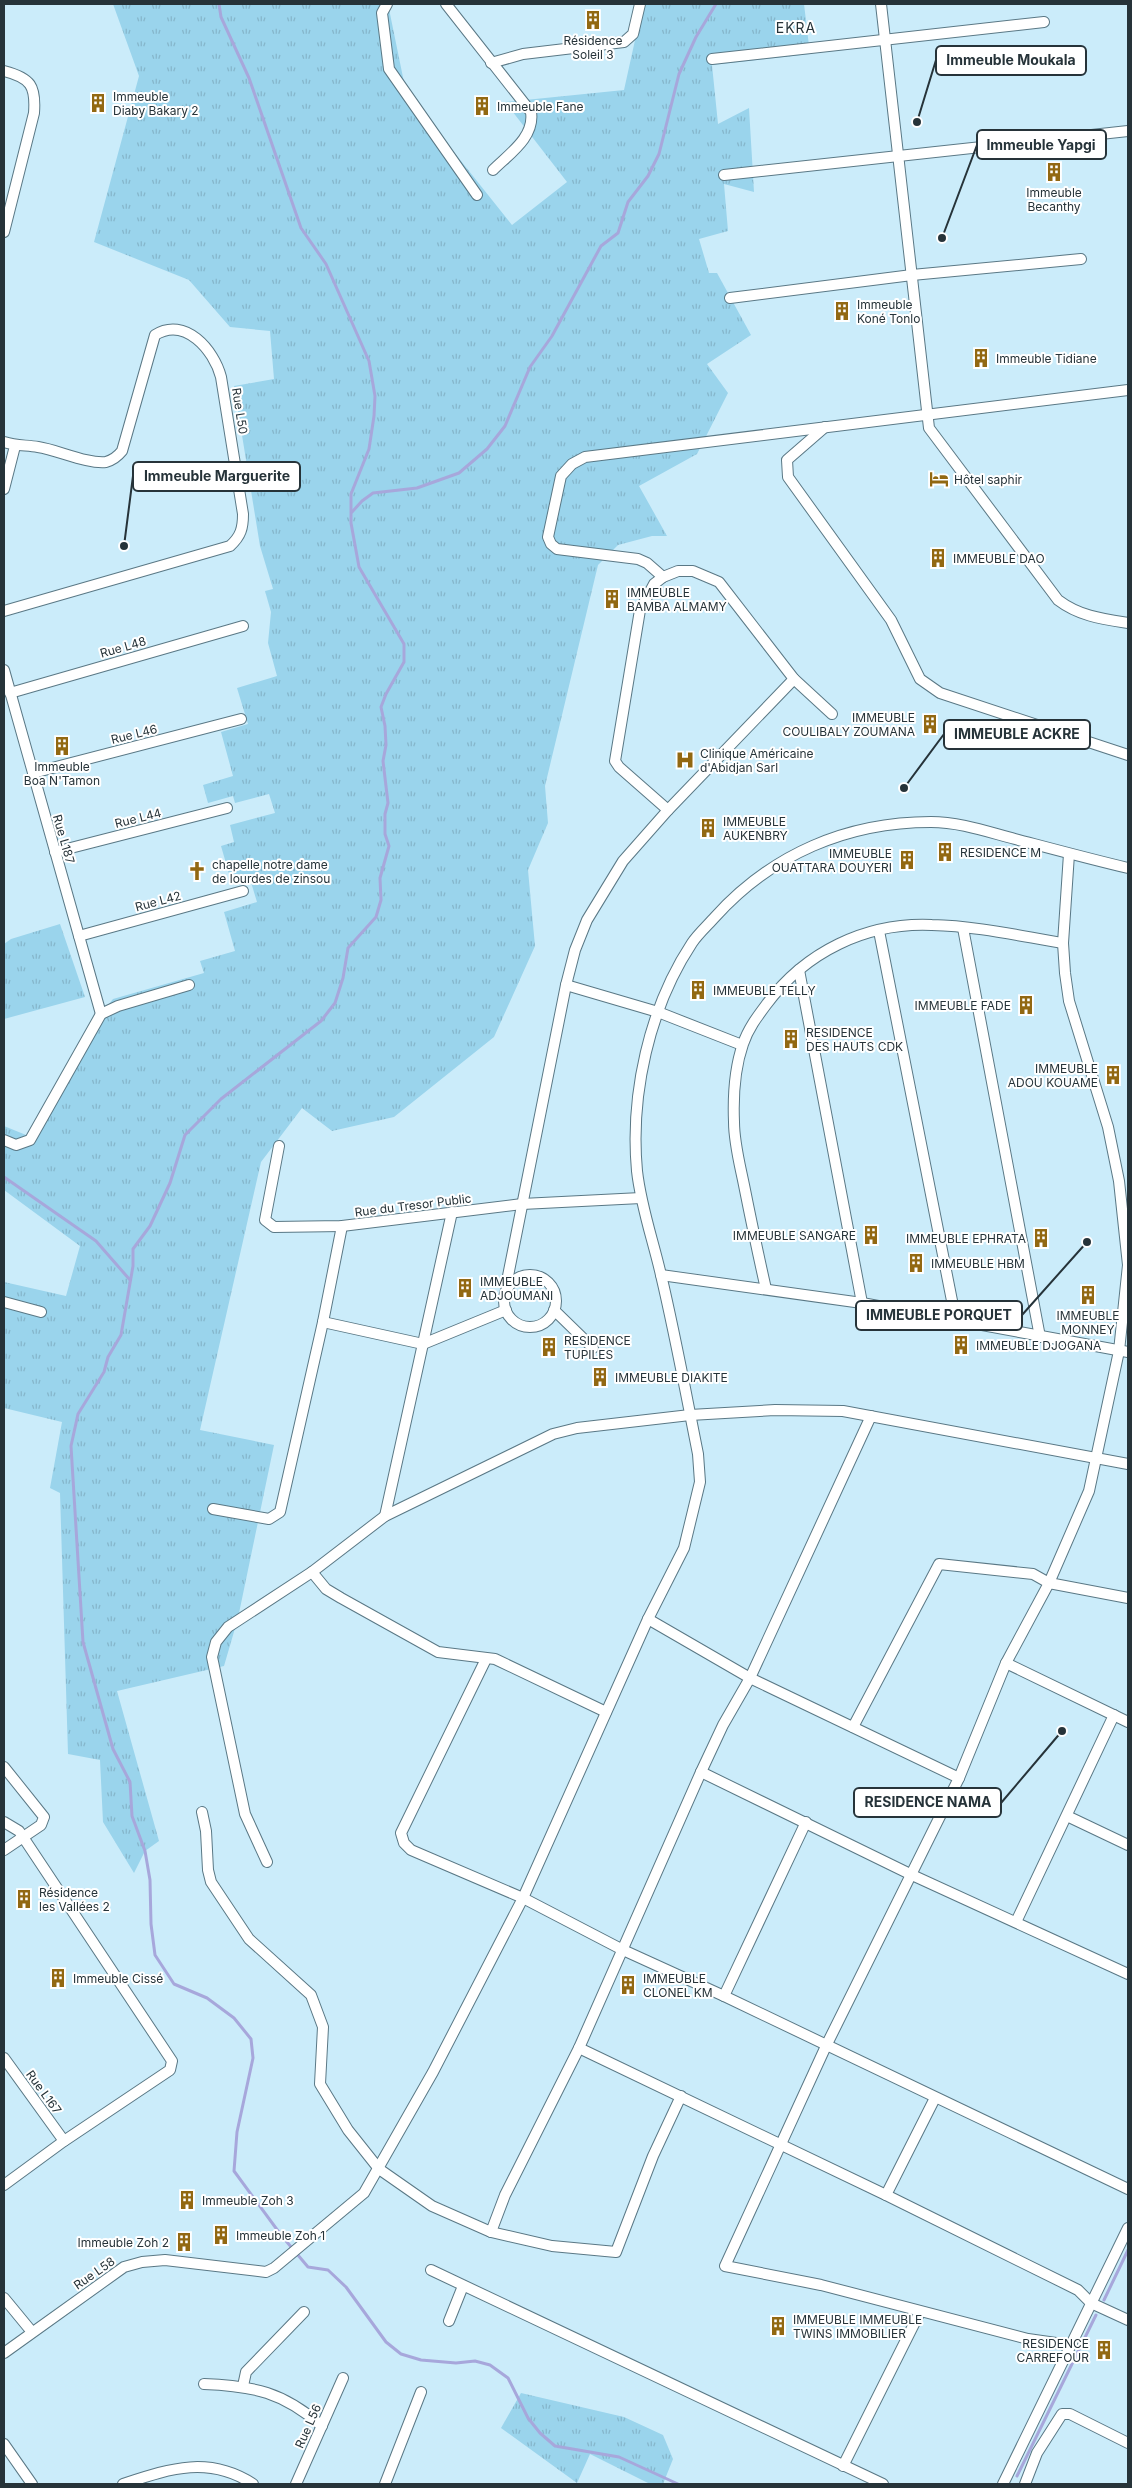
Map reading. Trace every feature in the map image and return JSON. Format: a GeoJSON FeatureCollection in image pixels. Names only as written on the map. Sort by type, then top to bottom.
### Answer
{"type":"FeatureCollection","features":[{"type":"Feature","properties":{"kind":"street"},"geometry":{"type":"LineString","coordinates":[[387,4],[382,13],[390,68],[477,195]]}},
{"type":"Feature","properties":{"kind":"street"},"geometry":{"type":"LineString","coordinates":[[446,4],[531,112],[531,129],[525,138],[493,170]]}},
{"type":"Feature","properties":{"kind":"street"},"geometry":{"type":"LineString","coordinates":[[491,62],[523,54],[624,42],[630,39],[633,34],[640,4]]}},
{"type":"Feature","properties":{"kind":"street"},"geometry":{"type":"LineString","coordinates":[[881,4],[931,431],[1058,600],[1068,607],[1091,617],[1128,623]]}},
{"type":"Feature","properties":{"kind":"street"},"geometry":{"type":"LineString","coordinates":[[712,59],[1044,22]]}},
{"type":"Feature","properties":{"kind":"street"},"geometry":{"type":"LineString","coordinates":[[4,71],[21,76],[33,87],[35,97],[34,113],[4,232]]}},
{"type":"Feature","properties":{"kind":"street"},"geometry":{"type":"LineString","coordinates":[[724,175],[1128,131]]}},
{"type":"Feature","properties":{"kind":"street"},"geometry":{"type":"LineString","coordinates":[[730,298],[912,275],[1081,259]]}},
{"type":"Feature","properties":{"kind":"street","name":"Rue L50"},"geometry":{"type":"LineString","coordinates":[[4,442],[15,446],[38,447],[97,461],[107,462],[117,458],[122,451],[155,335],[172,329],[182,330],[210,350],[217,361],[244,514],[243,528],[238,538],[230,546],[4,612]]}},
{"type":"Feature","properties":{"kind":"street"},"geometry":{"type":"LineString","coordinates":[[662,576],[646,563],[638,560],[557,549],[551,544],[548,537],[561,476],[572,464],[585,457],[1128,390]]}},
{"type":"Feature","properties":{"kind":"street"},"geometry":{"type":"LineString","coordinates":[[825,427],[787,460],[788,477],[892,620],[920,679],[940,693],[1128,755]]}},
{"type":"Feature","properties":{"kind":"street"},"geometry":{"type":"LineString","coordinates":[[4,488],[15,446]]}},
{"type":"Feature","properties":{"kind":"street"},"geometry":{"type":"LineString","coordinates":[[668,810],[619,768],[615,760],[638,619],[647,596],[654,584],[662,576],[678,571],[693,571],[719,582],[794,679],[832,714]]}},
{"type":"Feature","properties":{"kind":"street","name":"Rue L48"},"geometry":{"type":"LineString","coordinates":[[10,693],[243,626]]}},
{"type":"Feature","properties":{"kind":"street","name":"Rue L187"},"geometry":{"type":"LineString","coordinates":[[4,670],[101,1014]]}},
{"type":"Feature","properties":{"kind":"street"},"geometry":{"type":"LineString","coordinates":[[512,1282],[508,1276],[566,984],[575,950],[587,920],[604,888],[623,861],[668,810],[794,679]]}},
{"type":"Feature","properties":{"kind":"street","name":"Rue L46"},"geometry":{"type":"LineString","coordinates":[[33,772],[241,719]]}},
{"type":"Feature","properties":{"kind":"street","name":"Rue L44"},"geometry":{"type":"LineString","coordinates":[[55,852],[227,808]]}},
{"type":"Feature","properties":{"kind":"street"},"geometry":{"type":"LineString","coordinates":[[379,2169],[522,1898],[648,1618],[684,1548],[697,1497],[700,1469],[661,1275],[641,1198],[636,1131],[645,1065],[658,1012],[692,942],[725,906],[755,879],[784,859],[822,841],[861,830],[900,823],[933,822],[968,826],[1128,868]]}},
{"type":"Feature","properties":{"kind":"street"},"geometry":{"type":"LineString","coordinates":[[1070,854],[1063,943],[1069,1001],[1124,1180],[1128,1265],[1124,1352],[1095,1458],[1089,1491],[1049,1583],[1006,1664],[959,1778],[826,2046],[725,2266],[821,2285],[1028,2339],[1070,2345]]}},
{"type":"Feature","properties":{"kind":"street","name":"Rue L42"},"geometry":{"type":"LineString","coordinates":[[79,936],[243,891]]}},
{"type":"Feature","properties":{"kind":"street"},"geometry":{"type":"LineString","coordinates":[[766,1289],[736,1147],[734,1122],[737,1071],[742,1045],[750,1026],[785,982],[830,947],[851,938],[901,926],[931,925],[963,928],[1063,943]]}},
{"type":"Feature","properties":{"kind":"street"},"geometry":{"type":"LineString","coordinates":[[963,928],[1040,1337]]}},
{"type":"Feature","properties":{"kind":"street"},"geometry":{"type":"LineString","coordinates":[[879,931],[956,1321]]}},
{"type":"Feature","properties":{"kind":"street"},"geometry":{"type":"LineString","coordinates":[[799,970],[862,1303]]}},
{"type":"Feature","properties":{"kind":"street"},"geometry":{"type":"LineString","coordinates":[[566,984],[658,1012],[742,1045]]}},
{"type":"Feature","properties":{"kind":"street"},"geometry":{"type":"LineString","coordinates":[[4,1140],[16,1144],[30,1140],[101,1014],[118,1006],[189,985]]}},
{"type":"Feature","properties":{"kind":"street","name":"Rue du Tresor Public"},"geometry":{"type":"LineString","coordinates":[[279,1146],[265,1220],[274,1228],[342,1226],[522,1204],[641,1198]]}},
{"type":"Feature","properties":{"kind":"street"},"geometry":{"type":"LineString","coordinates":[[386,1516],[452,1212]]}},
{"type":"Feature","properties":{"kind":"street"},"geometry":{"type":"LineString","coordinates":[[213,1509],[269,1519],[280,1512],[323,1322],[342,1226]]}},
{"type":"Feature","properties":{"kind":"street"},"geometry":{"type":"LineString","coordinates":[[528,1275],[544,1279],[555,1293],[554,1310],[543,1323],[535,1326],[518,1323],[506,1310],[505,1295],[512,1282],[528,1275]]}},
{"type":"Feature","properties":{"kind":"street"},"geometry":{"type":"LineString","coordinates":[[661,1275],[862,1303],[1124,1352]]}},
{"type":"Feature","properties":{"kind":"street"},"geometry":{"type":"LineString","coordinates":[[4,1302],[41,1312]]}},
{"type":"Feature","properties":{"kind":"street"},"geometry":{"type":"LineString","coordinates":[[323,1322],[423,1344],[506,1310]]}},
{"type":"Feature","properties":{"kind":"street"},"geometry":{"type":"LineString","coordinates":[[554,1310],[593,1348]]}},
{"type":"Feature","properties":{"kind":"street"},"geometry":{"type":"LineString","coordinates":[[267,1862],[245,1814],[212,1657],[216,1642],[228,1627],[312,1572],[386,1516],[554,1434],[577,1428],[690,1415],[807,1410],[842,1411],[1128,1464]]}},
{"type":"Feature","properties":{"kind":"street"},"geometry":{"type":"LineString","coordinates":[[491,2232],[505,2195],[579,2048],[701,1772],[723,1725],[750,1678],[871,1416]]}},
{"type":"Feature","properties":{"kind":"street"},"geometry":{"type":"LineString","coordinates":[[853,1727],[940,1564],[1033,1574],[1049,1583],[1128,1598]]}},
{"type":"Feature","properties":{"kind":"street"},"geometry":{"type":"LineString","coordinates":[[312,1572],[326,1589],[438,1652],[495,1659],[606,1712]]}},
{"type":"Feature","properties":{"kind":"street"},"geometry":{"type":"LineString","coordinates":[[648,1618],[750,1678],[959,1778]]}},
{"type":"Feature","properties":{"kind":"street"},"geometry":{"type":"LineString","coordinates":[[486,1659],[401,1833],[404,1843],[411,1850],[522,1898],[623,1950],[724,1996],[1128,2189]]}},
{"type":"Feature","properties":{"kind":"street"},"geometry":{"type":"LineString","coordinates":[[1006,1664],[1128,1722]]}},
{"type":"Feature","properties":{"kind":"street"},"geometry":{"type":"LineString","coordinates":[[1016,1922],[1114,1715]]}},
{"type":"Feature","properties":{"kind":"street"},"geometry":{"type":"LineString","coordinates":[[4,1767],[44,1817],[41,1825],[4,1850]]}},
{"type":"Feature","properties":{"kind":"street"},"geometry":{"type":"LineString","coordinates":[[701,1772],[912,1875],[1128,1974]]}},
{"type":"Feature","properties":{"kind":"street"},"geometry":{"type":"LineString","coordinates":[[202,1812],[206,1831],[208,1870],[211,1882],[249,1939],[311,1995],[322,2027],[320,2084],[348,2130],[379,2169],[432,2206],[491,2232],[552,2246],[616,2252],[653,2156],[681,2096]]}},
{"type":"Feature","properties":{"kind":"street"},"geometry":{"type":"LineString","coordinates":[[1067,1816],[1128,1845]]}},
{"type":"Feature","properties":{"kind":"street"},"geometry":{"type":"LineString","coordinates":[[4,1822],[19,1831],[21,1837],[172,2061],[170,2070],[64,2141],[4,2185]]}},
{"type":"Feature","properties":{"kind":"street"},"geometry":{"type":"LineString","coordinates":[[724,1996],[806,1822]]}},
{"type":"Feature","properties":{"kind":"street"},"geometry":{"type":"LineString","coordinates":[[579,2048],[886,2195],[1078,2290],[1091,2303],[1128,2320]]}},
{"type":"Feature","properties":{"kind":"street","name":"Rue L167"},"geometry":{"type":"LineString","coordinates":[[4,2058],[64,2141]]}},
{"type":"Feature","properties":{"kind":"street"},"geometry":{"type":"LineString","coordinates":[[886,2195],[935,2098]]}},
{"type":"Feature","properties":{"kind":"street","name":"Rue L58"},"geometry":{"type":"LineString","coordinates":[[4,2352],[124,2267],[165,2260],[261,2272],[274,2268],[364,2193],[379,2169]]}},
{"type":"Feature","properties":{"kind":"street"},"geometry":{"type":"LineString","coordinates":[[1003,2484],[1128,2228]]}},
{"type":"Feature","properties":{"kind":"street"},"geometry":{"type":"LineString","coordinates":[[431,2270],[882,2484]]}},
{"type":"Feature","properties":{"kind":"street"},"geometry":{"type":"LineString","coordinates":[[449,2321],[463,2286]]}},
{"type":"Feature","properties":{"kind":"street"},"geometry":{"type":"LineString","coordinates":[[4,2298],[32,2332]]}},
{"type":"Feature","properties":{"kind":"street"},"geometry":{"type":"LineString","coordinates":[[243,2386],[246,2372],[304,2312]]}},
{"type":"Feature","properties":{"kind":"street"},"geometry":{"type":"LineString","coordinates":[[843,2466],[920,2312]]}},
{"type":"Feature","properties":{"kind":"street","name":"Rue L56"},"geometry":{"type":"LineString","coordinates":[[296,2484],[343,2378]]}},
{"type":"Feature","properties":{"kind":"street"},"geometry":{"type":"LineString","coordinates":[[204,2384],[243,2386],[266,2391],[303,2410],[322,2426]]}},
{"type":"Feature","properties":{"kind":"street"},"geometry":{"type":"LineString","coordinates":[[385,2484],[421,2392]]}},
{"type":"Feature","properties":{"kind":"street"},"geometry":{"type":"LineString","coordinates":[[1025,2484],[1037,2452],[1062,2414],[1070,2414],[1128,2443]]}},
{"type":"Feature","properties":{"kind":"street"},"geometry":{"type":"LineString","coordinates":[[4,2444],[32,2484]]}},
{"type":"Feature","properties":{"kind":"street"},"geometry":{"type":"LineString","coordinates":[[122,2484],[169,2469],[194,2466],[240,2476],[253,2484]]}},
{"type":"Feature","properties":{"kind":"green space"},"geometry":{"type":"Polygon","coordinates":[[[113,4],[388,4],[406,92],[512,225],[567,182],[505,102],[624,90],[643,4],[804,4],[810,54],[712,65],[718,124],[749,108],[754,192],[724,184],[728,231],[699,239],[709,273],[717,273],[751,335],[707,364],[728,393],[697,454],[639,486],[667,536],[652,536],[618,545],[598,565],[545,786],[548,823],[528,870],[535,946],[494,1037],[394,1117],[332,1131],[302,1108],[261,1162],[200,1430],[274,1445],[238,1618],[224,1666],[117,1691],[159,1841],[145,1851],[134,1873],[103,1822],[100,1760],[68,1754],[60,1493],[50,1488],[62,1422],[4,1408],[4,1282],[66,1296],[80,1246],[4,1190],[4,1126],[31,1137],[94,1023],[113,999],[204,973],[200,961],[235,951],[224,912],[257,902],[250,879],[232,884],[221,846],[234,842],[230,825],[275,813],[269,794],[235,803],[233,796],[208,803],[203,785],[233,776],[221,732],[248,724],[237,688],[277,676],[268,643],[271,612],[265,591],[273,589],[260,546],[234,386],[274,379],[270,331],[230,327],[189,280],[94,242],[139,76],[113,4]]]}},
{"type":"Feature","properties":{"kind":"green space"},"geometry":{"type":"Polygon","coordinates":[[[60,924],[85,997],[4,1019],[4,944],[11,939],[60,924]]]}},
{"type":"Feature","properties":{"kind":"green space"},"geometry":{"type":"Polygon","coordinates":[[[521,2393],[624,2417],[663,2435],[673,2459],[663,2484],[650,2484],[590,2454],[577,2483],[501,2428],[521,2393]]]}},
{"type":"Feature","properties":{"kind":"waterway"},"geometry":{"type":"LineString","coordinates":[[219,4],[221,17],[249,78],[301,228],[326,264],[369,361],[375,396],[374,416],[369,449],[351,494],[351,523],[359,567],[404,644],[404,662],[381,707],[385,726],[386,745],[383,761],[388,803],[385,814],[385,834],[389,846],[380,878],[381,900],[376,917],[348,948],[343,978],[335,1003],[321,1021],[221,1099],[185,1135],[170,1183],[150,1226],[133,1249],[133,1266],[121,1335],[108,1357],[104,1372],[78,1414],[71,1446],[83,1642],[113,1749],[130,1782],[132,1816],[145,1851],[150,1880],[151,1924],[155,1955],[174,1984],[207,1998],[234,2018],[251,2039],[253,2058],[237,2132],[234,2171],[281,2235],[308,2267],[328,2270],[346,2287],[386,2342],[401,2354],[421,2360],[456,2363],[475,2361],[490,2365],[508,2378],[528,2418],[540,2433],[555,2446],[619,2457],[678,2484]]}},
{"type":"Feature","properties":{"kind":"waterway"},"geometry":{"type":"LineString","coordinates":[[352,512],[373,493],[417,488],[459,473],[487,449],[505,426],[530,367],[552,336],[601,246],[618,233],[628,202],[648,176],[659,154],[679,74],[696,37],[716,4]]}},
{"type":"Feature","properties":{"kind":"waterway"},"geometry":{"type":"LineString","coordinates":[[4,1177],[96,1241],[130,1280]]}},
{"type":"Feature","properties":{"kind":"waterway"},"geometry":{"type":"LineString","coordinates":[[1104,2300],[1128,2250]]}},
{"type":"Feature","properties":{"kind":"waterway"},"geometry":{"type":"LineString","coordinates":[[1017,2476],[1096,2315]]}},
{"type":"Feature","properties":{"kind":"place","name":"Résidence Soleil 3"},"geometry":{"type":"Point","coordinates":[593,20]}},
{"type":"Feature","properties":{"kind":"place","name":"Immeuble Diaby Bakary 2"},"geometry":{"type":"Point","coordinates":[98,103]}},
{"type":"Feature","properties":{"kind":"place","name":"Immeuble Fane"},"geometry":{"type":"Point","coordinates":[482,106]}},
{"type":"Feature","properties":{"kind":"place","name":"Immeuble Moukala"},"geometry":{"type":"Point","coordinates":[917,122]}},
{"type":"Feature","properties":{"kind":"place","name":"Immeuble Becanthy"},"geometry":{"type":"Point","coordinates":[1054,172]}},
{"type":"Feature","properties":{"kind":"place","name":"Immeuble Yapgi"},"geometry":{"type":"Point","coordinates":[942,238]}},
{"type":"Feature","properties":{"kind":"place","name":"Immeuble Koné Tonlo"},"geometry":{"type":"Point","coordinates":[842,311]}},
{"type":"Feature","properties":{"kind":"place","name":"Immeuble Tidiane"},"geometry":{"type":"Point","coordinates":[981,358]}},
{"type":"Feature","properties":{"kind":"place","name":"Hôtel saphir"},"geometry":{"type":"Point","coordinates":[939,479]}},
{"type":"Feature","properties":{"kind":"place","name":"Immeuble Marguerite"},"geometry":{"type":"Point","coordinates":[124,546]}},
{"type":"Feature","properties":{"kind":"place","name":"IMMEUBLE DAO"},"geometry":{"type":"Point","coordinates":[938,558]}},
{"type":"Feature","properties":{"kind":"place","name":"IMMEUBLE BAMBA ALMAMY"},"geometry":{"type":"Point","coordinates":[612,599]}},
{"type":"Feature","properties":{"kind":"place","name":"IMMEUBLE COULIBALY ZOUMANA"},"geometry":{"type":"Point","coordinates":[930,724]}},
{"type":"Feature","properties":{"kind":"place","name":"Immeuble Boa N'Tamon"},"geometry":{"type":"Point","coordinates":[62,746]}},
{"type":"Feature","properties":{"kind":"place","name":"Clinique Américaine d'Abidjan Sarl"},"geometry":{"type":"Point","coordinates":[685,760]}},
{"type":"Feature","properties":{"kind":"place","name":"IMMEUBLE ACKRE"},"geometry":{"type":"Point","coordinates":[904,788]}},
{"type":"Feature","properties":{"kind":"place","name":"IMMEUBLE AUKENBRY"},"geometry":{"type":"Point","coordinates":[708,828]}},
{"type":"Feature","properties":{"kind":"place","name":"RESIDENCE M"},"geometry":{"type":"Point","coordinates":[945,852]}},
{"type":"Feature","properties":{"kind":"place","name":"IMMEUBLE OUATTARA DOUYERI"},"geometry":{"type":"Point","coordinates":[907,860]}},
{"type":"Feature","properties":{"kind":"place","name":"chapelle notre dame de lourdes de zinsou"},"geometry":{"type":"Point","coordinates":[197,871]}},
{"type":"Feature","properties":{"kind":"place","name":"IMMEUBLE TELLY"},"geometry":{"type":"Point","coordinates":[698,990]}},
{"type":"Feature","properties":{"kind":"place","name":"IMMEUBLE FADE"},"geometry":{"type":"Point","coordinates":[1026,1005]}},
{"type":"Feature","properties":{"kind":"place","name":"RESIDENCE DES HAUTS CDK"},"geometry":{"type":"Point","coordinates":[791,1039]}},
{"type":"Feature","properties":{"kind":"place","name":"IMMEUBLE ADOU KOUAME"},"geometry":{"type":"Point","coordinates":[1113,1075]}},
{"type":"Feature","properties":{"kind":"place","name":"IMMEUBLE SANGARE"},"geometry":{"type":"Point","coordinates":[871,1235]}},
{"type":"Feature","properties":{"kind":"place","name":"IMMEUBLE EPHRATA"},"geometry":{"type":"Point","coordinates":[1041,1238]}},
{"type":"Feature","properties":{"kind":"place","name":"IMMEUBLE PORQUET"},"geometry":{"type":"Point","coordinates":[1087,1242]}},
{"type":"Feature","properties":{"kind":"place","name":"IMMEUBLE HBM"},"geometry":{"type":"Point","coordinates":[916,1263]}},
{"type":"Feature","properties":{"kind":"place","name":"IMMEUBLE ADJOUMANI"},"geometry":{"type":"Point","coordinates":[465,1288]}},
{"type":"Feature","properties":{"kind":"place","name":"IMMEUBLE MONNEY"},"geometry":{"type":"Point","coordinates":[1088,1295]}},
{"type":"Feature","properties":{"kind":"place","name":"IMMEUBLE DJOGANA"},"geometry":{"type":"Point","coordinates":[961,1345]}},
{"type":"Feature","properties":{"kind":"place","name":"RESIDENCE TUPILES"},"geometry":{"type":"Point","coordinates":[549,1347]}},
{"type":"Feature","properties":{"kind":"place","name":"IMMEUBLE DIAKITE"},"geometry":{"type":"Point","coordinates":[600,1377]}},
{"type":"Feature","properties":{"kind":"place","name":"RESIDENCE NAMA"},"geometry":{"type":"Point","coordinates":[1062,1731]}},
{"type":"Feature","properties":{"kind":"place","name":"Résidence les Vallées 2"},"geometry":{"type":"Point","coordinates":[24,1899]}},
{"type":"Feature","properties":{"kind":"place","name":"Immeuble Cissé"},"geometry":{"type":"Point","coordinates":[58,1978]}},
{"type":"Feature","properties":{"kind":"place","name":"IMMEUBLE CLONEL KM"},"geometry":{"type":"Point","coordinates":[628,1985]}},
{"type":"Feature","properties":{"kind":"place","name":"Immeuble Zoh 3"},"geometry":{"type":"Point","coordinates":[187,2200]}},
{"type":"Feature","properties":{"kind":"place","name":"Immeuble Zoh 1"},"geometry":{"type":"Point","coordinates":[221,2235]}},
{"type":"Feature","properties":{"kind":"place","name":"Immeuble Zoh 2"},"geometry":{"type":"Point","coordinates":[184,2242]}},
{"type":"Feature","properties":{"kind":"place","name":"IMMEUBLE IMMEUBLE TWINS IMMOBILIER"},"geometry":{"type":"Point","coordinates":[778,2326]}},
{"type":"Feature","properties":{"kind":"place","name":"RESIDENCE CARREFOUR"},"geometry":{"type":"Point","coordinates":[1104,2350]}},
{"type":"Feature","properties":{"kind":"district","name":"EKRA"},"geometry":{"type":"Point","coordinates":[796,27]}}]}
